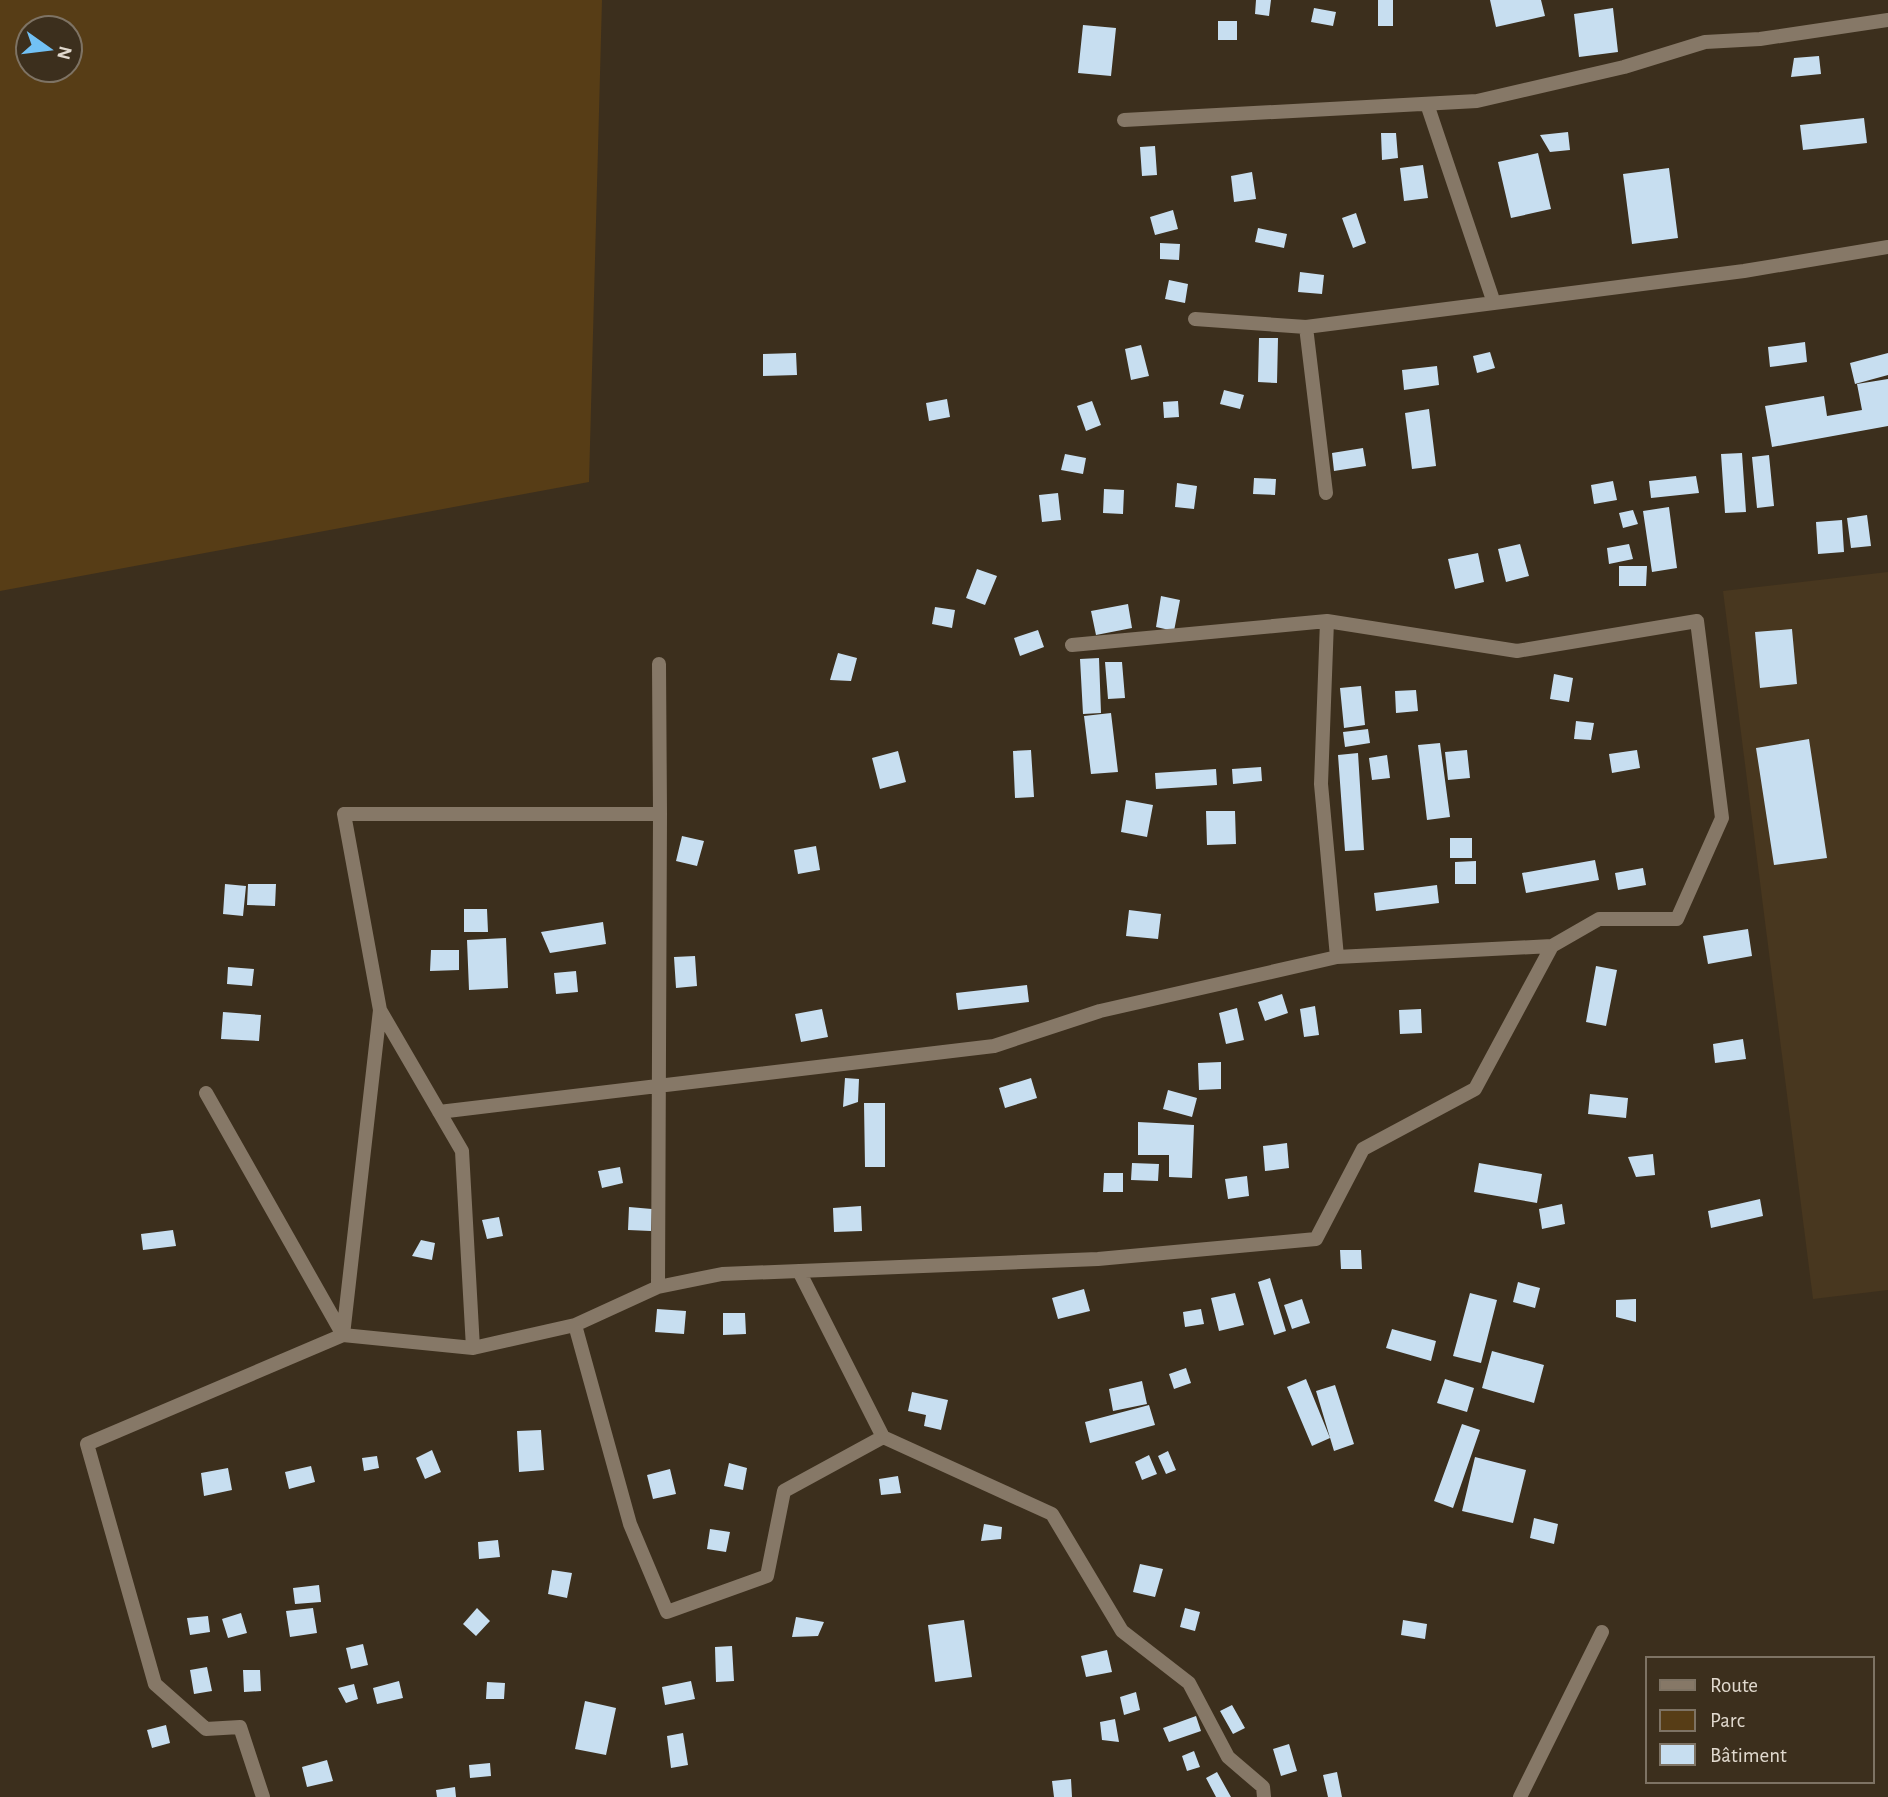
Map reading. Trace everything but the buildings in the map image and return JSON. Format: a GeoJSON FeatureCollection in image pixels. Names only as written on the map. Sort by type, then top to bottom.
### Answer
{"type":"FeatureCollection","features":[{"type":"Feature","properties":{"kind":"street"},"geometry":{"type":"LineString","coordinates":[[1124,120],[1477,101],[1624,67],[1705,42],[1760,39],[1888,20]]}},
{"type":"Feature","properties":{"kind":"street"},"geometry":{"type":"LineString","coordinates":[[1427,104],[1494,303]]}},
{"type":"Feature","properties":{"kind":"street"},"geometry":{"type":"LineString","coordinates":[[1195,319],[1306,327],[1744,271],[1888,247]]}},
{"type":"Feature","properties":{"kind":"street"},"geometry":{"type":"LineString","coordinates":[[1306,327],[1326,492]]}},
{"type":"Feature","properties":{"kind":"street"},"geometry":{"type":"LineString","coordinates":[[1327,621],[1321,784],[1337,957]]}},
{"type":"Feature","properties":{"kind":"street"},"geometry":{"type":"LineString","coordinates":[[439,1112],[994,1046],[1100,1011],[1337,957],[1552,946],[1599,919],[1676,919],[1722,818],[1697,621],[1517,651],[1327,621],[1072,645]]}},
{"type":"Feature","properties":{"kind":"street"},"geometry":{"type":"LineString","coordinates":[[659,663],[659,1287]]}},
{"type":"Feature","properties":{"kind":"street"},"geometry":{"type":"LineString","coordinates":[[343,1335],[380,1010],[344,814],[660,814]]}},
{"type":"Feature","properties":{"kind":"street"},"geometry":{"type":"LineString","coordinates":[[263,1797],[240,1727],[206,1729],[155,1684],[87,1444],[343,1335],[473,1349],[575,1325],[659,1287],[722,1274],[1098,1259],[1316,1239],[1363,1149],[1475,1089],[1552,946]]}},
{"type":"Feature","properties":{"kind":"street"},"geometry":{"type":"LineString","coordinates":[[380,1010],[462,1151],[473,1349]]}},
{"type":"Feature","properties":{"kind":"street"},"geometry":{"type":"LineString","coordinates":[[206,1093],[343,1335]]}},
{"type":"Feature","properties":{"kind":"street"},"geometry":{"type":"LineString","coordinates":[[799,1271],[883,1437],[1052,1514],[1122,1631],[1189,1683],[1228,1757],[1262,1787],[1264,1797]]}},
{"type":"Feature","properties":{"kind":"street"},"geometry":{"type":"LineString","coordinates":[[575,1325],[630,1524],[667,1612],[767,1576],[784,1491],[883,1437]]}},
{"type":"Feature","properties":{"kind":"street"},"geometry":{"type":"LineString","coordinates":[[1520,1797],[1602,1632]]}},
{"type":"Feature","properties":{"kind":"shaded area"},"geometry":{"type":"Polygon","coordinates":[[[1888,572],[1888,1290],[1813,1299],[1723,591],[1888,572]]]}},
{"type":"Feature","properties":{"kind":"green space"},"geometry":{"type":"Polygon","coordinates":[[[0,0],[602,0],[589,482],[0,591],[0,0]]]}}]}
